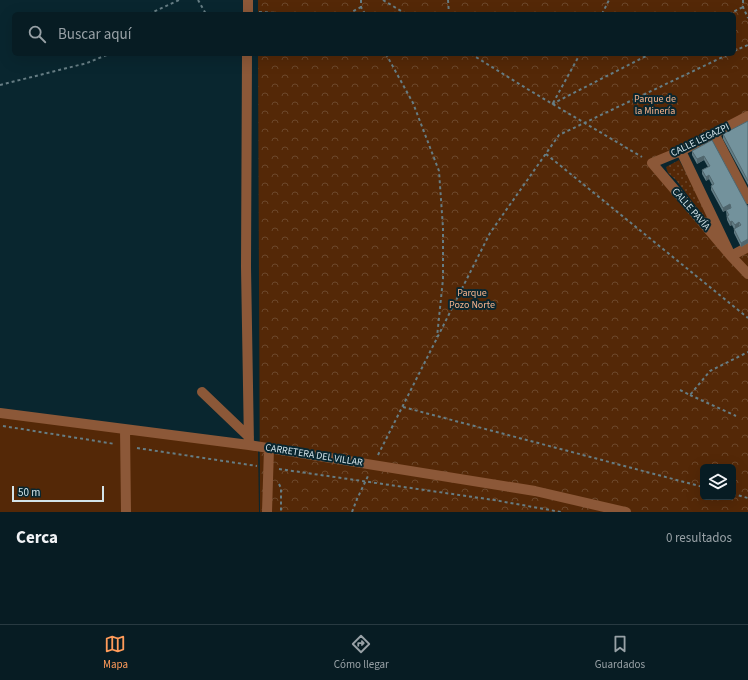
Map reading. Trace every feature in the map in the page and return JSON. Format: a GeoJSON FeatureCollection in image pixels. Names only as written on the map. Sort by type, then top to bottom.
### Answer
{"type":"FeatureCollection","features":[{"type":"Feature","properties":{"kind":"street"},"geometry":{"type":"LineString","coordinates":[[248,0],[248,12]]}},
{"type":"Feature","properties":{"kind":"street"},"geometry":{"type":"LineString","coordinates":[[247,56],[246,267],[249,441]]}},
{"type":"Feature","properties":{"kind":"street","name":"CALLE LEGAZPI"},"geometry":{"type":"LineString","coordinates":[[652,163],[681,151],[748,116]]}},
{"type":"Feature","properties":{"kind":"street"},"geometry":{"type":"LineString","coordinates":[[714,133],[748,199]]}},
{"type":"Feature","properties":{"kind":"street","name":"CALLE PAVÍA"},"geometry":{"type":"LineString","coordinates":[[681,151],[731,256]]}},
{"type":"Feature","properties":{"kind":"street","name":"CALLE PAVÍA"},"geometry":{"type":"LineString","coordinates":[[652,163],[748,274]]}},
{"type":"Feature","properties":{"kind":"street"},"geometry":{"type":"LineString","coordinates":[[731,256],[748,247]]}},
{"type":"Feature","properties":{"kind":"street"},"geometry":{"type":"LineString","coordinates":[[202,392],[249,441]]}},
{"type":"Feature","properties":{"kind":"street","name":"CARRETERA DEL VILLAR"},"geometry":{"type":"LineString","coordinates":[[0,413],[125,429],[249,441],[269,448],[535,491],[626,512]]}},
{"type":"Feature","properties":{"kind":"street"},"geometry":{"type":"LineString","coordinates":[[125,429],[126,512]]}},
{"type":"Feature","properties":{"kind":"street"},"geometry":{"type":"LineString","coordinates":[[267,512],[269,448]]}},
{"type":"Feature","properties":{"kind":"path"},"geometry":{"type":"LineString","coordinates":[[153,12],[179,0]]}},
{"type":"Feature","properties":{"kind":"path"},"geometry":{"type":"LineString","coordinates":[[198,0],[205,12]]}},
{"type":"Feature","properties":{"kind":"path"},"geometry":{"type":"LineString","coordinates":[[361,0],[363,12]]}},
{"type":"Feature","properties":{"kind":"path"},"geometry":{"type":"LineString","coordinates":[[383,0],[403,12]]}},
{"type":"Feature","properties":{"kind":"path"},"geometry":{"type":"LineString","coordinates":[[448,0],[449,12]]}},
{"type":"Feature","properties":{"kind":"path"},"geometry":{"type":"LineString","coordinates":[[603,12],[609,0]]}},
{"type":"Feature","properties":{"kind":"path"},"geometry":{"type":"LineString","coordinates":[[743,0],[743,7],[748,18]]}},
{"type":"Feature","properties":{"kind":"path"},"geometry":{"type":"LineString","coordinates":[[351,12],[361,6]]}},
{"type":"Feature","properties":{"kind":"path"},"geometry":{"type":"LineString","coordinates":[[733,12],[743,7]]}},
{"type":"Feature","properties":{"kind":"path"},"geometry":{"type":"LineString","coordinates":[[736,51],[748,45]]}},
{"type":"Feature","properties":{"kind":"path"},"geometry":{"type":"LineString","coordinates":[[0,85],[87,63],[104,56]]}},
{"type":"Feature","properties":{"kind":"path"},"geometry":{"type":"LineString","coordinates":[[387,56],[413,103],[439,171],[443,228],[443,272],[437,338]]}},
{"type":"Feature","properties":{"kind":"path"},"geometry":{"type":"LineString","coordinates":[[474,56],[652,163]]}},
{"type":"Feature","properties":{"kind":"path"},"geometry":{"type":"LineString","coordinates":[[552,104],[579,56]]}},
{"type":"Feature","properties":{"kind":"path"},"geometry":{"type":"LineString","coordinates":[[552,104],[646,56]]}},
{"type":"Feature","properties":{"kind":"path"},"geometry":{"type":"LineString","coordinates":[[352,512],[373,465],[490,233],[559,135],[725,56]]}},
{"type":"Feature","properties":{"kind":"path"},"geometry":{"type":"LineString","coordinates":[[546,154],[748,318]]}},
{"type":"Feature","properties":{"kind":"path"},"geometry":{"type":"LineString","coordinates":[[690,395],[710,371],[748,352]]}},
{"type":"Feature","properties":{"kind":"path"},"geometry":{"type":"LineString","coordinates":[[680,390],[736,416]]}},
{"type":"Feature","properties":{"kind":"path"},"geometry":{"type":"LineString","coordinates":[[402,407],[700,486]]}},
{"type":"Feature","properties":{"kind":"path"},"geometry":{"type":"LineString","coordinates":[[736,495],[748,498]]}},
{"type":"Feature","properties":{"kind":"green space","name":"Parque Pozo Norte"},"geometry":{"type":"Polygon","coordinates":[[[258,0],[748,0],[748,115],[652,163],[731,256],[748,247],[748,512],[260,512],[258,56],[736,56],[736,12],[258,12],[258,0]]]}},
{"type":"Feature","properties":{"kind":"green space"},"geometry":{"type":"Polygon","coordinates":[[[679,160],[717,229],[714,230],[676,180],[668,173],[666,167],[679,160]]]}},
{"type":"Feature","properties":{"kind":"green space"},"geometry":{"type":"Polygon","coordinates":[[[0,413],[258,446],[259,512],[0,512],[0,413]]]}},
{"type":"Feature","properties":{"kind":"building"},"geometry":{"type":"Polygon","coordinates":[[[748,121],[748,181],[723,134],[748,121]]]}},
{"type":"Feature","properties":{"kind":"building"},"geometry":{"type":"Polygon","coordinates":[[[712,140],[748,207],[748,239],[741,243],[734,229],[741,225],[739,222],[735,225],[732,221],[730,222],[727,216],[729,215],[726,210],[731,208],[730,204],[723,208],[711,186],[714,184],[709,175],[706,177],[702,170],[710,166],[704,156],[697,159],[692,151],[712,140]]]}},
{"type":"Feature","properties":{"kind":"park label","name":"Parque de la Minería"},"geometry":{"type":"Point","coordinates":[655,104]}}]}
